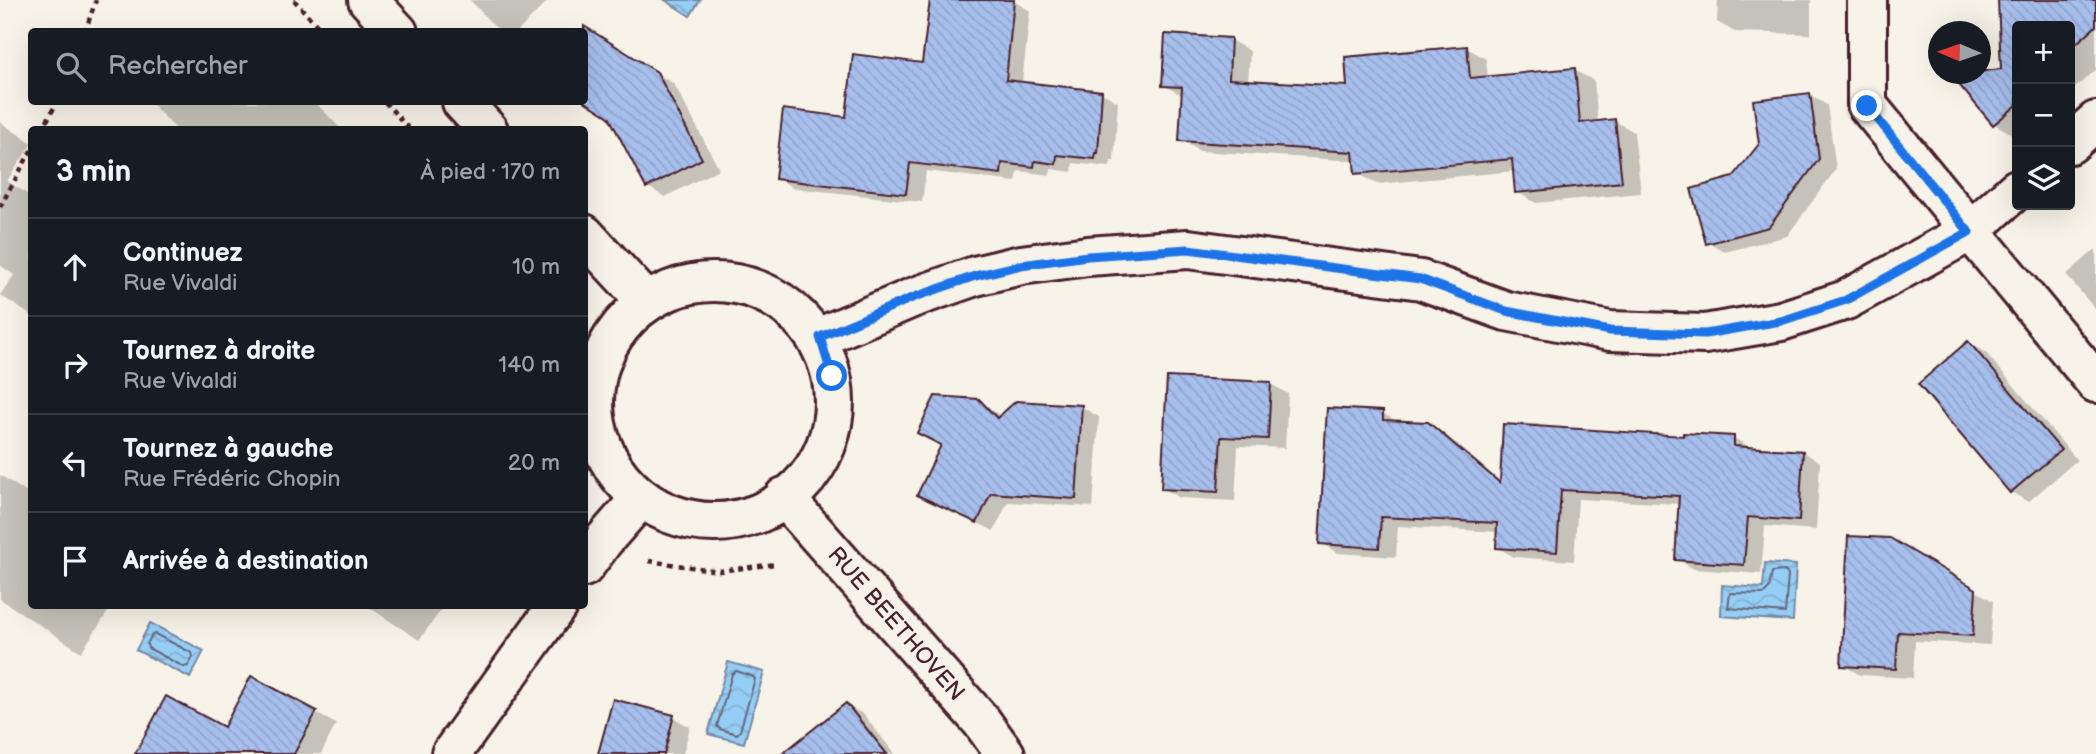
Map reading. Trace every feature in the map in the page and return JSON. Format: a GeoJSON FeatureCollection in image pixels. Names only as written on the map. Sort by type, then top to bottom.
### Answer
{"type":"FeatureCollection","features":[{"type":"Feature","properties":{"kind":"street"},"geometry":{"type":"LineString","coordinates":[[368,0],[394,28]]}},
{"type":"Feature","properties":{"kind":"street"},"geometry":{"type":"LineString","coordinates":[[1867,0],[1867,106],[2096,383]]}},
{"type":"Feature","properties":{"kind":"street"},"geometry":{"type":"LineString","coordinates":[[465,105],[484,126]]}},
{"type":"Feature","properties":{"kind":"street"},"geometry":{"type":"LineString","coordinates":[[2075,140],[2096,121]]}},
{"type":"Feature","properties":{"kind":"street"},"geometry":{"type":"LineString","coordinates":[[820,337],[912,298],[975,276],[1021,265],[1088,256],[1188,249],[1420,279],[1506,311],[1610,331],[1705,334],[1781,321],[1846,300],[1969,232],[2012,193]]}},
{"type":"Feature","properties":{"kind":"street"},"geometry":{"type":"LineString","coordinates":[[588,238],[646,301]]}},
{"type":"Feature","properties":{"kind":"street"},"geometry":{"type":"LineString","coordinates":[[722,281],[760,290],[794,312],[820,337],[832,376],[834,412],[826,448],[808,479],[784,497],[750,517],[717,523],[683,520],[640,499],[621,480],[601,446],[593,406],[598,365],[617,330],[646,301],[682,285],[722,281]]}},
{"type":"Feature","properties":{"kind":"street","name":"RUE BEETHOVEN"},"geometry":{"type":"LineString","coordinates":[[784,497],[982,722],[1005,754]]}},
{"type":"Feature","properties":{"kind":"street"},"geometry":{"type":"LineString","coordinates":[[594,554],[640,499]]}},
{"type":"Feature","properties":{"kind":"street"},"geometry":{"type":"LineString","coordinates":[[452,754],[555,609]]}},
{"type":"Feature","properties":{"kind":"path"},"geometry":{"type":"LineString","coordinates":[[86,28],[96,0]]}},
{"type":"Feature","properties":{"kind":"path"},"geometry":{"type":"LineString","coordinates":[[294,0],[319,28]]}},
{"type":"Feature","properties":{"kind":"path"},"geometry":{"type":"LineString","coordinates":[[44,126],[55,105]]}},
{"type":"Feature","properties":{"kind":"path"},"geometry":{"type":"LineString","coordinates":[[388,105],[406,126]]}},
{"type":"Feature","properties":{"kind":"path"},"geometry":{"type":"LineString","coordinates":[[0,207],[28,156]]}},
{"type":"Feature","properties":{"kind":"path"},"geometry":{"type":"LineString","coordinates":[[594,554],[719,571],[778,563]]}},
{"type":"Feature","properties":{"kind":"water"},"geometry":{"type":"Polygon","coordinates":[[[665,0],[700,0],[690,16],[665,0]]]}},
{"type":"Feature","properties":{"kind":"water"},"geometry":{"type":"Polygon","coordinates":[[[1765,563],[1796,565],[1793,621],[1721,616],[1722,585],[1763,588],[1765,563]]]}},
{"type":"Feature","properties":{"kind":"water"},"geometry":{"type":"Polygon","coordinates":[[[150,623],[204,651],[190,678],[136,650],[150,623]]]}},
{"type":"Feature","properties":{"kind":"water"},"geometry":{"type":"Polygon","coordinates":[[[728,662],[764,672],[744,743],[708,734],[728,662]]]}},
{"type":"Feature","properties":{"kind":"building"},"geometry":{"type":"Polygon","coordinates":[[[930,0],[1014,0],[1006,80],[1102,91],[1098,153],[1095,159],[1057,155],[1056,164],[1035,161],[1034,167],[1002,163],[1001,174],[910,163],[906,194],[775,179],[783,109],[846,117],[853,54],[922,63],[930,0]]]}},
{"type":"Feature","properties":{"kind":"building"},"geometry":{"type":"Polygon","coordinates":[[[1998,0],[2096,0],[2096,26],[2075,45],[2075,21],[2012,21],[2012,109],[1993,125],[1959,84],[1991,84],[1991,70],[2001,69],[1998,0]]]}},
{"type":"Feature","properties":{"kind":"building"},"geometry":{"type":"Polygon","coordinates":[[[588,29],[657,72],[702,159],[646,188],[609,117],[588,104],[588,29]]]}},
{"type":"Feature","properties":{"kind":"building"},"geometry":{"type":"Polygon","coordinates":[[[1165,34],[1231,38],[1229,79],[1347,86],[1345,57],[1467,46],[1470,78],[1575,68],[1580,123],[1615,119],[1622,182],[1515,193],[1512,159],[1355,174],[1353,152],[1179,141],[1182,87],[1162,86],[1165,34]]]}},
{"type":"Feature","properties":{"kind":"building"},"geometry":{"type":"Polygon","coordinates":[[[1810,93],[1819,159],[1769,227],[1706,244],[1691,189],[1733,177],[1759,144],[1753,100],[1810,93]]]}},
{"type":"Feature","properties":{"kind":"building"},"geometry":{"type":"Polygon","coordinates":[[[1968,341],[2061,450],[2010,493],[1918,384],[1968,341]]]}},
{"type":"Feature","properties":{"kind":"building"},"geometry":{"type":"Polygon","coordinates":[[[1167,377],[1271,382],[1268,439],[1221,437],[1218,492],[1161,489],[1167,377]]]}},
{"type":"Feature","properties":{"kind":"building"},"geometry":{"type":"Polygon","coordinates":[[[935,396],[979,399],[997,418],[1016,401],[1082,405],[1076,499],[991,493],[977,523],[917,495],[941,445],[917,433],[935,396]]]}},
{"type":"Feature","properties":{"kind":"building"},"geometry":{"type":"Polygon","coordinates":[[[1327,408],[1383,411],[1383,420],[1428,422],[1500,483],[1503,424],[1683,436],[1683,433],[1734,436],[1734,446],[1803,451],[1799,521],[1748,517],[1744,565],[1675,560],[1679,496],[1561,490],[1557,552],[1496,548],[1497,523],[1381,517],[1379,548],[1319,544],[1327,408]]]}},
{"type":"Feature","properties":{"kind":"building"},"geometry":{"type":"Polygon","coordinates":[[[1848,536],[1890,538],[1976,589],[1973,636],[1898,632],[1896,669],[1841,666],[1848,536]]]}},
{"type":"Feature","properties":{"kind":"building"},"geometry":{"type":"Polygon","coordinates":[[[251,676],[317,711],[294,754],[135,754],[166,696],[224,727],[251,676]]]}},
{"type":"Feature","properties":{"kind":"building"},"geometry":{"type":"Polygon","coordinates":[[[613,699],[674,715],[664,754],[598,754],[613,699]]]}},
{"type":"Feature","properties":{"kind":"building"},"geometry":{"type":"Polygon","coordinates":[[[846,703],[887,754],[782,754],[846,703]]]}},
{"type":"Feature","properties":{"kind":"route"},"geometry":{"type":"LineString","coordinates":[[832,376],[820,337],[912,298],[975,276],[1021,265],[1088,256],[1188,249],[1420,279],[1506,311],[1610,331],[1705,334],[1781,321],[1846,300],[1969,232],[1867,106]]}}]}
